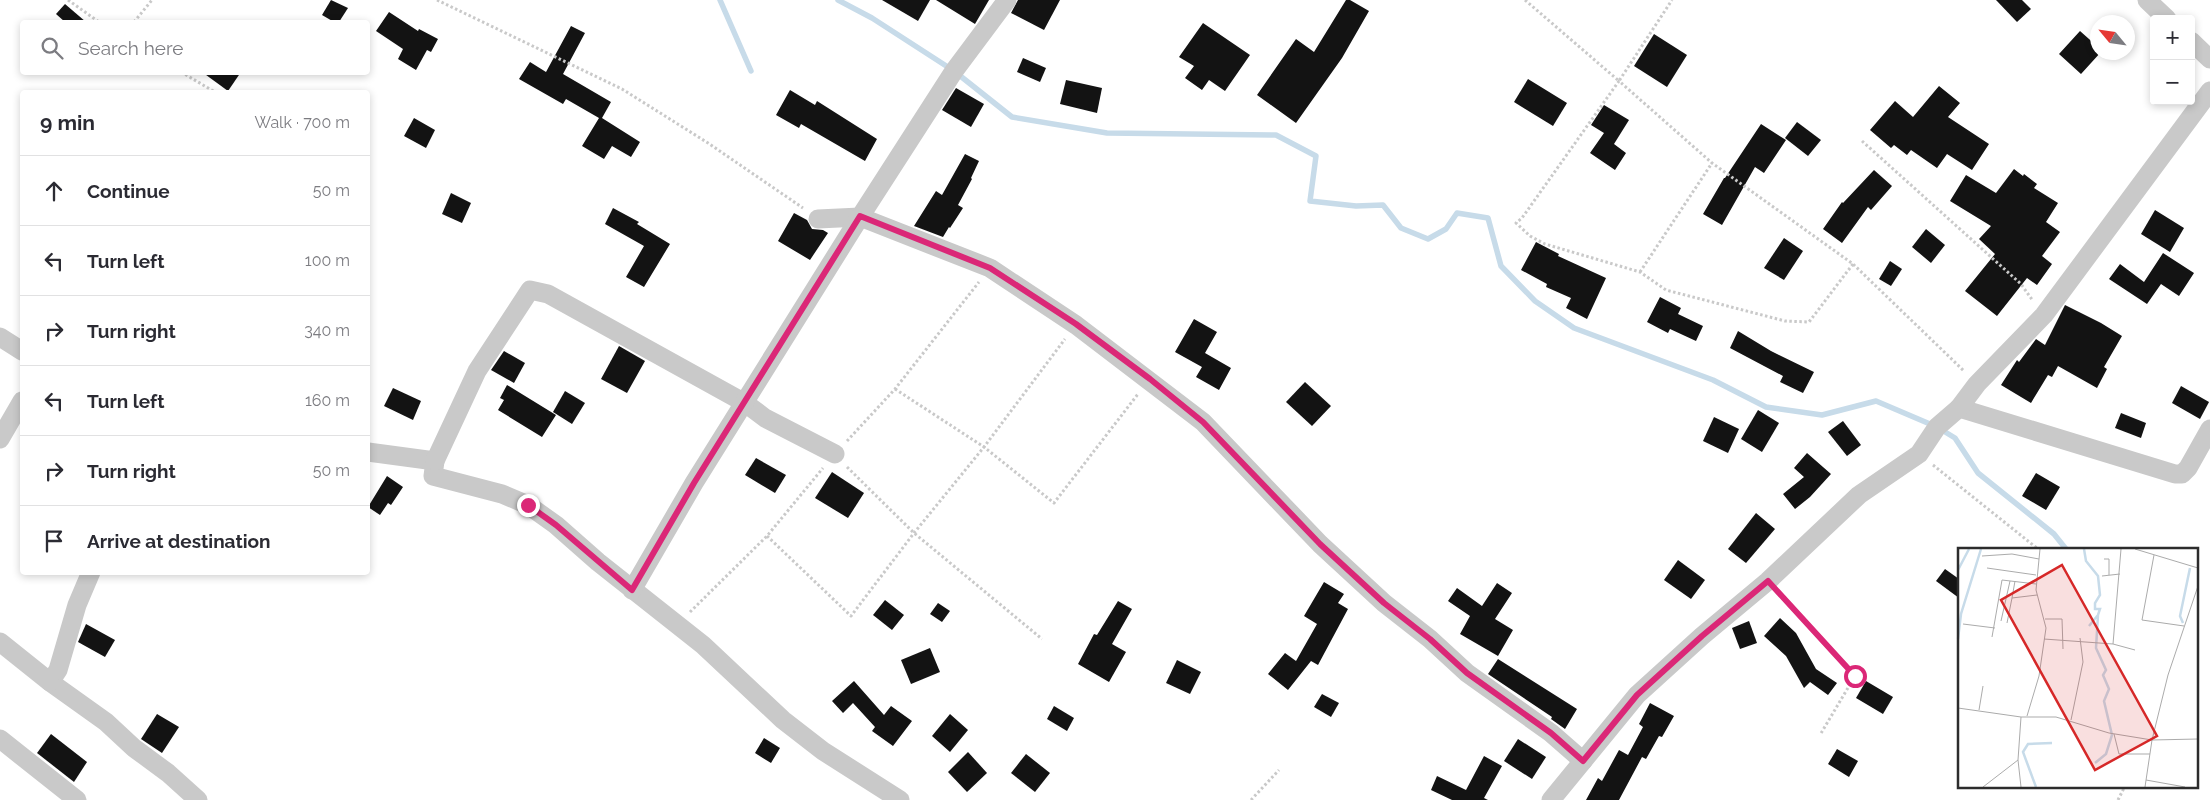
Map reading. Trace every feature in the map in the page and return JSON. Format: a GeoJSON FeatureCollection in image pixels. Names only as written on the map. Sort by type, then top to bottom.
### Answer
{"type":"FeatureCollection","features":[{"type":"Feature","properties":{"kind":"street"},"geometry":{"type":"LineString","coordinates":[[632,590],[694,483],[860,216],[954,71],[1008,0]]}},
{"type":"Feature","properties":{"kind":"street"},"geometry":{"type":"LineString","coordinates":[[2147,0],[2163,15]]}},
{"type":"Feature","properties":{"kind":"street"},"geometry":{"type":"LineString","coordinates":[[2195,45],[2210,59]]}},
{"type":"Feature","properties":{"kind":"street"},"geometry":{"type":"LineString","coordinates":[[1551,800],[1637,695],[1702,636],[1768,581],[1859,495],[1919,454],[1937,427],[1959,408],[1977,384],[2044,315],[2210,91]]}},
{"type":"Feature","properties":{"kind":"street"},"geometry":{"type":"LineString","coordinates":[[818,219],[860,216],[990,268],[1076,324],[1150,379],[1203,422],[1320,544],[1384,603],[1430,639],[1467,673],[1551,733],[1583,761]]}},
{"type":"Feature","properties":{"kind":"street"},"geometry":{"type":"LineString","coordinates":[[835,454],[765,418],[745,403],[548,294],[530,290],[477,371],[434,461],[433,476],[502,494],[528,505],[556,525],[632,590],[703,645],[783,720],[823,751],[900,800]]}},
{"type":"Feature","properties":{"kind":"street"},"geometry":{"type":"LineString","coordinates":[[0,337],[20,350]]}},
{"type":"Feature","properties":{"kind":"street"},"geometry":{"type":"LineString","coordinates":[[0,438],[20,404]]}},
{"type":"Feature","properties":{"kind":"street"},"geometry":{"type":"LineString","coordinates":[[1959,408],[2175,474],[2182,474],[2188,468],[2210,429]]}},
{"type":"Feature","properties":{"kind":"street"},"geometry":{"type":"LineString","coordinates":[[370,452],[434,461]]}},
{"type":"Feature","properties":{"kind":"street"},"geometry":{"type":"LineString","coordinates":[[50,682],[58,670],[77,605],[90,575]]}},
{"type":"Feature","properties":{"kind":"street"},"geometry":{"type":"LineString","coordinates":[[0,642],[50,682],[106,722],[134,748],[168,773],[198,800]]}},
{"type":"Feature","properties":{"kind":"street"},"geometry":{"type":"LineString","coordinates":[[0,739],[77,800]]}},
{"type":"Feature","properties":{"kind":"path"},"geometry":{"type":"LineString","coordinates":[[68,0],[96,20]]}},
{"type":"Feature","properties":{"kind":"path"},"geometry":{"type":"LineString","coordinates":[[136,20],[152,0]]}},
{"type":"Feature","properties":{"kind":"path"},"geometry":{"type":"LineString","coordinates":[[437,0],[622,89],[708,143],[818,219]]}},
{"type":"Feature","properties":{"kind":"path"},"geometry":{"type":"LineString","coordinates":[[1525,0],[1712,164],[1854,264],[1977,384]]}},
{"type":"Feature","properties":{"kind":"path"},"geometry":{"type":"LineString","coordinates":[[1672,0],[1619,81],[1522,218],[1516,223],[1530,236],[1545,244],[1640,272],[1666,290],[1785,321],[1809,322],[1854,264]]}},
{"type":"Feature","properties":{"kind":"path"},"geometry":{"type":"LineString","coordinates":[[185,75],[212,90]]}},
{"type":"Feature","properties":{"kind":"path"},"geometry":{"type":"LineString","coordinates":[[1862,141],[2022,284],[2044,315]]}},
{"type":"Feature","properties":{"kind":"path"},"geometry":{"type":"LineString","coordinates":[[1640,272],[1712,164]]}},
{"type":"Feature","properties":{"kind":"path"},"geometry":{"type":"LineString","coordinates":[[766,536],[851,616],[914,533],[984,447],[1076,324]]}},
{"type":"Feature","properties":{"kind":"path"},"geometry":{"type":"LineString","coordinates":[[895,389],[984,447],[1054,503],[1150,379]]}},
{"type":"Feature","properties":{"kind":"path"},"geometry":{"type":"LineString","coordinates":[[835,454],[914,533],[1042,639]]}},
{"type":"Feature","properties":{"kind":"path"},"geometry":{"type":"LineString","coordinates":[[1919,454],[2037,548]]}},
{"type":"Feature","properties":{"kind":"path"},"geometry":{"type":"LineString","coordinates":[[1768,581],[1855,676],[1820,735]]}},
{"type":"Feature","properties":{"kind":"path"},"geometry":{"type":"LineString","coordinates":[[1251,800],[1279,770]]}},
{"type":"Feature","properties":{"kind":"path"},"geometry":{"type":"LineString","coordinates":[[2118,800],[2124,788]]}},
{"type":"Feature","properties":{"kind":"building"},"geometry":{"type":"Polygon","coordinates":[[[331,0],[348,8],[340,20],[331,20],[322,15],[331,0]]]}},
{"type":"Feature","properties":{"kind":"building"},"geometry":{"type":"Polygon","coordinates":[[[882,0],[930,0],[918,21],[882,0]]]}},
{"type":"Feature","properties":{"kind":"building"},"geometry":{"type":"Polygon","coordinates":[[[936,0],[989,0],[975,24],[936,0]]]}},
{"type":"Feature","properties":{"kind":"building"},"geometry":{"type":"Polygon","coordinates":[[[1018,0],[1060,0],[1044,30],[1011,13],[1018,0]]]}},
{"type":"Feature","properties":{"kind":"building"},"geometry":{"type":"Polygon","coordinates":[[[1346,0],[1350,0],[1369,11],[1342,58],[1296,123],[1257,95],[1296,39],[1314,52],[1346,0]]]}},
{"type":"Feature","properties":{"kind":"building"},"geometry":{"type":"Polygon","coordinates":[[[1996,0],[2022,0],[2031,9],[2017,22],[1996,0]]]}},
{"type":"Feature","properties":{"kind":"building"},"geometry":{"type":"Polygon","coordinates":[[[65,4],[84,20],[63,20],[56,14],[65,4]]]}},
{"type":"Feature","properties":{"kind":"building"},"geometry":{"type":"Polygon","coordinates":[[[389,12],[418,31],[419,29],[438,39],[431,52],[427,50],[416,70],[398,59],[403,49],[376,31],[389,12]]]}},
{"type":"Feature","properties":{"kind":"building"},"geometry":{"type":"Polygon","coordinates":[[[1203,23],[1250,55],[1225,91],[1209,80],[1202,90],[1185,78],[1194,66],[1179,57],[1203,23]]]}},
{"type":"Feature","properties":{"kind":"building"},"geometry":{"type":"Polygon","coordinates":[[[571,26],[585,33],[563,74],[611,102],[602,118],[640,142],[631,157],[612,146],[604,159],[582,146],[599,118],[566,99],[563,104],[519,79],[530,62],[546,72],[571,26]]]}},
{"type":"Feature","properties":{"kind":"building"},"geometry":{"type":"Polygon","coordinates":[[[2080,31],[2090,40],[2090,60],[2094,60],[2081,74],[2059,54],[2080,31]]]}},
{"type":"Feature","properties":{"kind":"building"},"geometry":{"type":"Polygon","coordinates":[[[1654,34],[1687,55],[1667,87],[1634,66],[1654,34]]]}},
{"type":"Feature","properties":{"kind":"building"},"geometry":{"type":"Polygon","coordinates":[[[1023,58],[1046,68],[1040,82],[1017,72],[1023,58]]]}},
{"type":"Feature","properties":{"kind":"building"},"geometry":{"type":"Polygon","coordinates":[[[206,75],[239,75],[229,90],[206,75]]]}},
{"type":"Feature","properties":{"kind":"building"},"geometry":{"type":"Polygon","coordinates":[[[1528,79],[1567,103],[1553,126],[1514,102],[1528,79]]]}},
{"type":"Feature","properties":{"kind":"building"},"geometry":{"type":"Polygon","coordinates":[[[1066,80],[1102,88],[1097,113],[1060,104],[1066,80]]]}},
{"type":"Feature","properties":{"kind":"building"},"geometry":{"type":"Polygon","coordinates":[[[1939,86],[1960,103],[1948,117],[1989,144],[1972,170],[1947,154],[1937,168],[1911,150],[1907,155],[1894,145],[1891,148],[1870,130],[1895,101],[1913,117],[1939,86]]]}},
{"type":"Feature","properties":{"kind":"building"},"geometry":{"type":"Polygon","coordinates":[[[956,88],[984,104],[971,127],[942,110],[956,88]]]}},
{"type":"Feature","properties":{"kind":"building"},"geometry":{"type":"Polygon","coordinates":[[[790,90],[815,105],[817,101],[877,139],[865,161],[801,124],[799,128],[776,115],[790,90]]]}},
{"type":"Feature","properties":{"kind":"building"},"geometry":{"type":"Polygon","coordinates":[[[1604,105],[1629,120],[1614,144],[1626,153],[1615,170],[1590,153],[1604,133],[1591,125],[1604,105]]]}},
{"type":"Feature","properties":{"kind":"building"},"geometry":{"type":"Polygon","coordinates":[[[414,118],[435,130],[426,148],[404,136],[414,118]]]}},
{"type":"Feature","properties":{"kind":"building"},"geometry":{"type":"Polygon","coordinates":[[[1797,122],[1821,140],[1808,156],[1785,138],[1797,122]]]}},
{"type":"Feature","properties":{"kind":"building"},"geometry":{"type":"Polygon","coordinates":[[[1761,124],[1786,140],[1764,173],[1755,167],[1722,225],[1703,214],[1724,178],[1761,124]]]}},
{"type":"Feature","properties":{"kind":"building"},"geometry":{"type":"Polygon","coordinates":[[[965,154],[979,161],[958,205],[963,208],[950,228],[943,237],[914,226],[936,191],[942,195],[965,154]]]}},
{"type":"Feature","properties":{"kind":"building"},"geometry":{"type":"Polygon","coordinates":[[[2014,169],[2037,184],[2034,188],[2058,203],[2046,222],[2060,232],[2042,256],[2052,264],[2037,285],[2027,278],[1997,316],[1965,291],[1995,254],[1979,239],[1991,226],[1950,201],[1966,175],[1996,193],[2014,169]]]}},
{"type":"Feature","properties":{"kind":"building"},"geometry":{"type":"Polygon","coordinates":[[[1874,170],[1892,186],[1871,210],[1868,207],[1842,243],[1823,229],[1842,202],[1874,170]]]}},
{"type":"Feature","properties":{"kind":"building"},"geometry":{"type":"Polygon","coordinates":[[[451,193],[471,203],[462,223],[442,214],[451,193]]]}},
{"type":"Feature","properties":{"kind":"building"},"geometry":{"type":"Polygon","coordinates":[[[613,208],[639,222],[637,224],[670,244],[644,287],[626,277],[644,246],[605,224],[613,208]]]}},
{"type":"Feature","properties":{"kind":"building"},"geometry":{"type":"Polygon","coordinates":[[[2155,210],[2184,228],[2170,252],[2141,234],[2155,210]]]}},
{"type":"Feature","properties":{"kind":"building"},"geometry":{"type":"Polygon","coordinates":[[[794,213],[807,220],[812,229],[823,230],[828,233],[810,260],[778,241],[794,213]]]}},
{"type":"Feature","properties":{"kind":"building"},"geometry":{"type":"Polygon","coordinates":[[[1926,229],[1945,245],[1931,263],[1912,247],[1926,229]]]}},
{"type":"Feature","properties":{"kind":"building"},"geometry":{"type":"Polygon","coordinates":[[[1784,238],[1803,251],[1784,280],[1764,268],[1784,238]]]}},
{"type":"Feature","properties":{"kind":"building"},"geometry":{"type":"Polygon","coordinates":[[[1536,242],[1559,254],[1558,256],[1606,278],[1587,319],[1566,308],[1571,298],[1546,287],[1547,284],[1521,270],[1536,242]]]}},
{"type":"Feature","properties":{"kind":"building"},"geometry":{"type":"Polygon","coordinates":[[[2163,253],[2194,273],[2179,296],[2161,284],[2147,304],[2109,279],[2120,264],[2144,282],[2163,253]]]}},
{"type":"Feature","properties":{"kind":"building"},"geometry":{"type":"Polygon","coordinates":[[[1890,261],[1902,269],[1891,286],[1879,279],[1890,261]]]}},
{"type":"Feature","properties":{"kind":"building"},"geometry":{"type":"Polygon","coordinates":[[[1660,297],[1681,308],[1678,314],[1703,326],[1696,341],[1670,329],[1668,333],[1647,322],[1660,297]]]}},
{"type":"Feature","properties":{"kind":"building"},"geometry":{"type":"Polygon","coordinates":[[[2065,305],[2122,336],[2104,367],[2107,369],[2097,388],[2058,366],[2052,377],[2048,375],[2031,403],[2001,385],[2017,360],[2019,362],[2036,339],[2045,345],[2065,305]]]}},
{"type":"Feature","properties":{"kind":"building"},"geometry":{"type":"Polygon","coordinates":[[[1194,319],[1217,332],[1205,353],[1231,368],[1219,390],[1196,377],[1202,367],[1175,352],[1194,319]]]}},
{"type":"Feature","properties":{"kind":"building"},"geometry":{"type":"Polygon","coordinates":[[[1738,331],[1771,351],[1814,372],[1803,393],[1780,382],[1783,376],[1730,348],[1738,331]]]}},
{"type":"Feature","properties":{"kind":"building"},"geometry":{"type":"Polygon","coordinates":[[[619,346],[645,361],[627,393],[601,379],[619,346]]]}},
{"type":"Feature","properties":{"kind":"building"},"geometry":{"type":"Polygon","coordinates":[[[504,351],[525,363],[514,383],[491,370],[504,351]]]}},
{"type":"Feature","properties":{"kind":"building"},"geometry":{"type":"Polygon","coordinates":[[[1305,382],[1331,406],[1312,426],[1286,402],[1305,382]]]}},
{"type":"Feature","properties":{"kind":"building"},"geometry":{"type":"Polygon","coordinates":[[[507,385],[556,415],[542,437],[498,410],[504,400],[500,398],[507,385]]]}},
{"type":"Feature","properties":{"kind":"building"},"geometry":{"type":"Polygon","coordinates":[[[2181,386],[2209,402],[2200,419],[2172,403],[2181,386]]]}},
{"type":"Feature","properties":{"kind":"building"},"geometry":{"type":"Polygon","coordinates":[[[393,388],[421,401],[413,420],[384,406],[393,388]]]}},
{"type":"Feature","properties":{"kind":"building"},"geometry":{"type":"Polygon","coordinates":[[[565,391],[585,403],[572,424],[553,412],[565,391]]]}},
{"type":"Feature","properties":{"kind":"building"},"geometry":{"type":"Polygon","coordinates":[[[1758,410],[1779,423],[1762,452],[1741,439],[1758,410]]]}},
{"type":"Feature","properties":{"kind":"building"},"geometry":{"type":"Polygon","coordinates":[[[2121,413],[2146,423],[2141,438],[2115,428],[2121,413]]]}},
{"type":"Feature","properties":{"kind":"building"},"geometry":{"type":"Polygon","coordinates":[[[1714,417],[1739,429],[1728,453],[1703,441],[1714,417]]]}},
{"type":"Feature","properties":{"kind":"building"},"geometry":{"type":"Polygon","coordinates":[[[1843,421],[1861,445],[1847,456],[1828,432],[1843,421]]]}},
{"type":"Feature","properties":{"kind":"building"},"geometry":{"type":"Polygon","coordinates":[[[1807,453],[1831,474],[1810,497],[1795,509],[1783,494],[1804,477],[1794,468],[1807,453]]]}},
{"type":"Feature","properties":{"kind":"building"},"geometry":{"type":"Polygon","coordinates":[[[756,458],[786,475],[775,493],[745,475],[756,458]]]}},
{"type":"Feature","properties":{"kind":"building"},"geometry":{"type":"Polygon","coordinates":[[[832,472],[864,493],[848,518],[815,498],[832,472]]]}},
{"type":"Feature","properties":{"kind":"building"},"geometry":{"type":"Polygon","coordinates":[[[2036,473],[2060,487],[2046,510],[2022,496],[2036,473]]]}},
{"type":"Feature","properties":{"kind":"building"},"geometry":{"type":"Polygon","coordinates":[[[387,476],[403,487],[391,505],[388,503],[380,515],[370,508],[370,504],[387,476]]]}},
{"type":"Feature","properties":{"kind":"building"},"geometry":{"type":"Polygon","coordinates":[[[1756,513],[1775,529],[1746,563],[1728,549],[1756,513]]]}},
{"type":"Feature","properties":{"kind":"building"},"geometry":{"type":"Polygon","coordinates":[[[1678,560],[1705,580],[1691,599],[1664,580],[1678,560]]]}},
{"type":"Feature","properties":{"kind":"building"},"geometry":{"type":"Polygon","coordinates":[[[1945,569],[1958,578],[1958,597],[1936,581],[1945,569]]]}},
{"type":"Feature","properties":{"kind":"building"},"geometry":{"type":"Polygon","coordinates":[[[1324,582],[1344,594],[1338,603],[1348,609],[1318,665],[1311,661],[1288,690],[1268,674],[1285,653],[1296,661],[1317,624],[1304,616],[1324,582]]]}},
{"type":"Feature","properties":{"kind":"building"},"geometry":{"type":"Polygon","coordinates":[[[1497,583],[1512,593],[1495,619],[1513,630],[1498,656],[1460,634],[1470,616],[1448,601],[1457,588],[1482,606],[1497,583]]]}},
{"type":"Feature","properties":{"kind":"building"},"geometry":{"type":"Polygon","coordinates":[[[885,600],[904,615],[892,630],[873,615],[885,600]]]}},
{"type":"Feature","properties":{"kind":"building"},"geometry":{"type":"Polygon","coordinates":[[[1118,601],[1132,609],[1112,644],[1126,652],[1109,682],[1078,664],[1094,634],[1097,635],[1118,601]]]}},
{"type":"Feature","properties":{"kind":"building"},"geometry":{"type":"Polygon","coordinates":[[[938,603],[950,611],[942,622],[930,614],[938,603]]]}},
{"type":"Feature","properties":{"kind":"building"},"geometry":{"type":"Polygon","coordinates":[[[1780,618],[1796,633],[1816,669],[1837,683],[1828,695],[1810,682],[1804,688],[1786,656],[1764,636],[1780,618]]]}},
{"type":"Feature","properties":{"kind":"building"},"geometry":{"type":"Polygon","coordinates":[[[1749,621],[1757,643],[1740,649],[1732,628],[1749,621]]]}},
{"type":"Feature","properties":{"kind":"building"},"geometry":{"type":"Polygon","coordinates":[[[86,624],[115,640],[105,657],[78,642],[86,624]]]}},
{"type":"Feature","properties":{"kind":"building"},"geometry":{"type":"Polygon","coordinates":[[[930,648],[940,672],[911,684],[901,660],[930,648]]]}},
{"type":"Feature","properties":{"kind":"building"},"geometry":{"type":"Polygon","coordinates":[[[1498,659],[1577,709],[1565,729],[1551,719],[1552,717],[1488,674],[1498,659]]]}},
{"type":"Feature","properties":{"kind":"building"},"geometry":{"type":"Polygon","coordinates":[[[1177,660],[1201,672],[1190,694],[1166,683],[1177,660]]]}},
{"type":"Feature","properties":{"kind":"building"},"geometry":{"type":"Polygon","coordinates":[[[854,681],[884,715],[891,706],[912,721],[893,746],[872,731],[875,727],[853,703],[843,713],[832,701],[854,681]]]}},
{"type":"Feature","properties":{"kind":"building"},"geometry":{"type":"Polygon","coordinates":[[[1866,681],[1893,697],[1883,714],[1856,698],[1866,681]]]}},
{"type":"Feature","properties":{"kind":"building"},"geometry":{"type":"Polygon","coordinates":[[[1322,694],[1339,703],[1331,717],[1314,707],[1322,694]]]}},
{"type":"Feature","properties":{"kind":"building"},"geometry":{"type":"Polygon","coordinates":[[[1650,703],[1674,716],[1662,737],[1659,736],[1646,759],[1642,757],[1619,800],[1586,800],[1598,778],[1602,781],[1619,750],[1628,755],[1643,727],[1639,724],[1650,703]]]}},
{"type":"Feature","properties":{"kind":"building"},"geometry":{"type":"Polygon","coordinates":[[[1054,706],[1074,718],[1067,731],[1047,719],[1054,706]]]}},
{"type":"Feature","properties":{"kind":"building"},"geometry":{"type":"Polygon","coordinates":[[[157,714],[179,727],[162,753],[141,739],[157,714]]]}},
{"type":"Feature","properties":{"kind":"building"},"geometry":{"type":"Polygon","coordinates":[[[950,714],[968,730],[950,752],[932,736],[950,714]]]}},
{"type":"Feature","properties":{"kind":"building"},"geometry":{"type":"Polygon","coordinates":[[[51,734],[87,762],[74,782],[37,753],[51,734]]]}},
{"type":"Feature","properties":{"kind":"building"},"geometry":{"type":"Polygon","coordinates":[[[764,738],[780,748],[771,763],[755,753],[764,738]]]}},
{"type":"Feature","properties":{"kind":"building"},"geometry":{"type":"Polygon","coordinates":[[[1518,739],[1546,757],[1532,779],[1504,761],[1518,739]]]}},
{"type":"Feature","properties":{"kind":"building"},"geometry":{"type":"Polygon","coordinates":[[[1837,749],[1858,761],[1849,777],[1828,764],[1837,749]]]}},
{"type":"Feature","properties":{"kind":"building"},"geometry":{"type":"Polygon","coordinates":[[[968,752],[987,773],[967,792],[948,772],[968,752]]]}},
{"type":"Feature","properties":{"kind":"building"},"geometry":{"type":"Polygon","coordinates":[[[1026,754],[1050,773],[1035,792],[1011,773],[1026,754]]]}},
{"type":"Feature","properties":{"kind":"building"},"geometry":{"type":"Polygon","coordinates":[[[1484,756],[1502,766],[1484,798],[1488,800],[1452,800],[1431,790],[1437,776],[1466,790],[1484,756]]]}},
{"type":"Feature","properties":{"kind":"waterway"},"geometry":{"type":"LineString","coordinates":[[720,0],[751,71]]}},
{"type":"Feature","properties":{"kind":"waterway"},"geometry":{"type":"LineString","coordinates":[[838,0],[872,18],[954,71],[1012,117],[1107,133],[1276,135],[1316,156],[1310,201],[1356,206],[1383,205],[1401,228],[1428,239],[1446,229],[1457,213],[1488,218],[1501,266],[1535,301],[1574,328],[1713,380],[1766,407],[1822,415],[1876,401],[1937,427],[1955,438],[1978,473],[2054,534],[2065,548]]}},
{"type":"Feature","properties":{"kind":"route"},"geometry":{"type":"LineString","coordinates":[[528,505],[556,525],[632,590],[694,483],[860,216],[990,268],[1076,324],[1150,379],[1203,422],[1320,544],[1384,603],[1430,639],[1467,673],[1520,713],[1551,733],[1583,761],[1637,695],[1702,636],[1768,581],[1855,676]]}}]}
